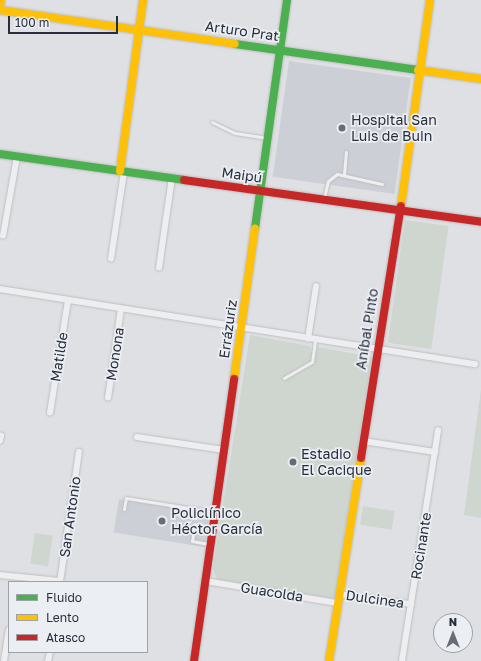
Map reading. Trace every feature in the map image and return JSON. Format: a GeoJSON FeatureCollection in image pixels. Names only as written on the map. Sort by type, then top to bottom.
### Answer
{"type":"FeatureCollection","features":[{"type":"Feature","properties":{"kind":"street"},"geometry":{"type":"LineString","coordinates":[[0,5],[1,0]]}},
{"type":"Feature","properties":{"kind":"street"},"geometry":{"type":"LineString","coordinates":[[111,259],[143,0]]}},
{"type":"Feature","properties":{"kind":"street","name":"Errázuriz"},"geometry":{"type":"LineString","coordinates":[[194,661],[287,0]]}},
{"type":"Feature","properties":{"kind":"street","name":"Aníbal Pinto"},"geometry":{"type":"LineString","coordinates":[[329,661],[421,71],[430,0]]}},
{"type":"Feature","properties":{"kind":"street","name":"Arturo Prat"},"geometry":{"type":"LineString","coordinates":[[0,10],[481,79]]}},
{"type":"Feature","properties":{"kind":"street","name":"Maipú"},"geometry":{"type":"LineString","coordinates":[[0,154],[481,222]]}},
{"type":"Feature","properties":{"kind":"street"},"geometry":{"type":"LineString","coordinates":[[3,236],[17,157]]}},
{"type":"Feature","properties":{"kind":"street"},"geometry":{"type":"LineString","coordinates":[[159,268],[172,178]]}},
{"type":"Feature","properties":{"kind":"street"},"geometry":{"type":"LineString","coordinates":[[308,339],[316,287]]}},
{"type":"Feature","properties":{"kind":"street"},"geometry":{"type":"LineString","coordinates":[[0,289],[241,329],[475,364]]}},
{"type":"Feature","properties":{"kind":"street","name":"Matilde"},"geometry":{"type":"LineString","coordinates":[[50,413],[68,300]]}},
{"type":"Feature","properties":{"kind":"street","name":"Monona"},"geometry":{"type":"LineString","coordinates":[[108,398],[121,309]]}},
{"type":"Feature","properties":{"kind":"street","name":"Rocinante"},"geometry":{"type":"LineString","coordinates":[[402,661],[438,431]]}},
{"type":"Feature","properties":{"kind":"street"},"geometry":{"type":"LineString","coordinates":[[137,437],[224,450]]}},
{"type":"Feature","properties":{"kind":"street"},"geometry":{"type":"LineString","coordinates":[[363,441],[435,452]]}},
{"type":"Feature","properties":{"kind":"street","name":"San Antonio"},"geometry":{"type":"LineString","coordinates":[[60,581],[80,452]]}},
{"type":"Feature","properties":{"kind":"street"},"geometry":{"type":"LineString","coordinates":[[0,575],[51,581]]}},
{"type":"Feature","properties":{"kind":"street","name":"Guacolda"},"geometry":{"type":"LineString","coordinates":[[206,581],[338,603]]}},
{"type":"Feature","properties":{"kind":"street","name":"Dulcinea"},"geometry":{"type":"LineString","coordinates":[[339,594],[411,604]]}},
{"type":"Feature","properties":{"kind":"street"},"geometry":{"type":"LineString","coordinates":[[4,661],[8,636]]}},
{"type":"Feature","properties":{"kind":"lane"},"geometry":{"type":"LineString","coordinates":[[212,122],[235,133],[268,138]]}},
{"type":"Feature","properties":{"kind":"lane"},"geometry":{"type":"LineString","coordinates":[[344,174],[346,152]]}},
{"type":"Feature","properties":{"kind":"lane"},"geometry":{"type":"LineString","coordinates":[[324,200],[330,178],[336,174],[344,174],[382,184]]}},
{"type":"Feature","properties":{"kind":"lane"},"geometry":{"type":"LineString","coordinates":[[284,378],[312,362],[315,340]]}},
{"type":"Feature","properties":{"kind":"lane"},"geometry":{"type":"LineString","coordinates":[[124,509],[126,498],[216,512]]}},
{"type":"Feature","properties":{"kind":"lane"},"geometry":{"type":"LineString","coordinates":[[195,524],[192,541],[211,544]]}},
{"type":"Feature","properties":{"kind":"shaded area","name":"Hospital San Luis de Buin"},"geometry":{"type":"Polygon","coordinates":[[[289,61],[411,78],[395,194],[273,177],[289,61]]]}},
{"type":"Feature","properties":{"kind":"shaded area"},"geometry":{"type":"Polygon","coordinates":[[[405,220],[449,226],[431,349],[388,343],[405,220]]]}},
{"type":"Feature","properties":{"kind":"shaded area","name":"Estadio El Cacique"},"geometry":{"type":"Polygon","coordinates":[[[250,335],[310,346],[311,352],[316,352],[318,347],[372,357],[335,599],[219,581],[215,575],[213,568],[250,335]]]}},
{"type":"Feature","properties":{"kind":"shaded area"},"geometry":{"type":"Polygon","coordinates":[[[481,389],[481,518],[464,515],[481,389]]]}},
{"type":"Feature","properties":{"kind":"shaded area","name":"Policlínico Héctor García"},"geometry":{"type":"Polygon","coordinates":[[[119,499],[210,513],[205,547],[114,533],[119,499]]]}},
{"type":"Feature","properties":{"kind":"shaded area"},"geometry":{"type":"Polygon","coordinates":[[[363,506],[395,511],[392,530],[360,525],[363,506]]]}},
{"type":"Feature","properties":{"kind":"shaded area"},"geometry":{"type":"Polygon","coordinates":[[[35,533],[53,536],[48,566],[30,564],[35,533]]]}},
{"type":"Feature","properties":{"kind":"traffic: fast"},"geometry":{"type":"LineString","coordinates":[[255,228],[287,0]]}},
{"type":"Feature","properties":{"kind":"traffic: fast"},"geometry":{"type":"LineString","coordinates":[[235,44],[418,70]]}},
{"type":"Feature","properties":{"kind":"traffic: fast"},"geometry":{"type":"LineString","coordinates":[[0,154],[184,180]]}},
{"type":"Feature","properties":{"kind":"traffic: slow"},"geometry":{"type":"LineString","coordinates":[[0,5],[1,0]]}},
{"type":"Feature","properties":{"kind":"traffic: slow"},"geometry":{"type":"LineString","coordinates":[[120,171],[143,0]]}},
{"type":"Feature","properties":{"kind":"traffic: slow"},"geometry":{"type":"LineString","coordinates":[[401,206],[430,0]]}},
{"type":"Feature","properties":{"kind":"traffic: slow"},"geometry":{"type":"LineString","coordinates":[[0,10],[235,44]]}},
{"type":"Feature","properties":{"kind":"traffic: slow"},"geometry":{"type":"LineString","coordinates":[[418,70],[481,79]]}},
{"type":"Feature","properties":{"kind":"traffic: slow"},"geometry":{"type":"LineString","coordinates":[[234,379],[255,228]]}},
{"type":"Feature","properties":{"kind":"traffic: slow"},"geometry":{"type":"LineString","coordinates":[[329,661],[361,458]]}},
{"type":"Feature","properties":{"kind":"traffic: jam"},"geometry":{"type":"LineString","coordinates":[[184,180],[481,222]]}},
{"type":"Feature","properties":{"kind":"traffic: jam"},"geometry":{"type":"LineString","coordinates":[[361,458],[401,206]]}},
{"type":"Feature","properties":{"kind":"traffic: jam"},"geometry":{"type":"LineString","coordinates":[[194,661],[234,379]]}},
{"type":"Feature","properties":{"kind":"place","name":"Hospital San Luis de Buin"},"geometry":{"type":"Point","coordinates":[342,128]}},
{"type":"Feature","properties":{"kind":"place","name":"Estadio El Cacique"},"geometry":{"type":"Point","coordinates":[293,462]}},
{"type":"Feature","properties":{"kind":"place","name":"Policlínico Héctor García"},"geometry":{"type":"Point","coordinates":[162,521]}}]}
